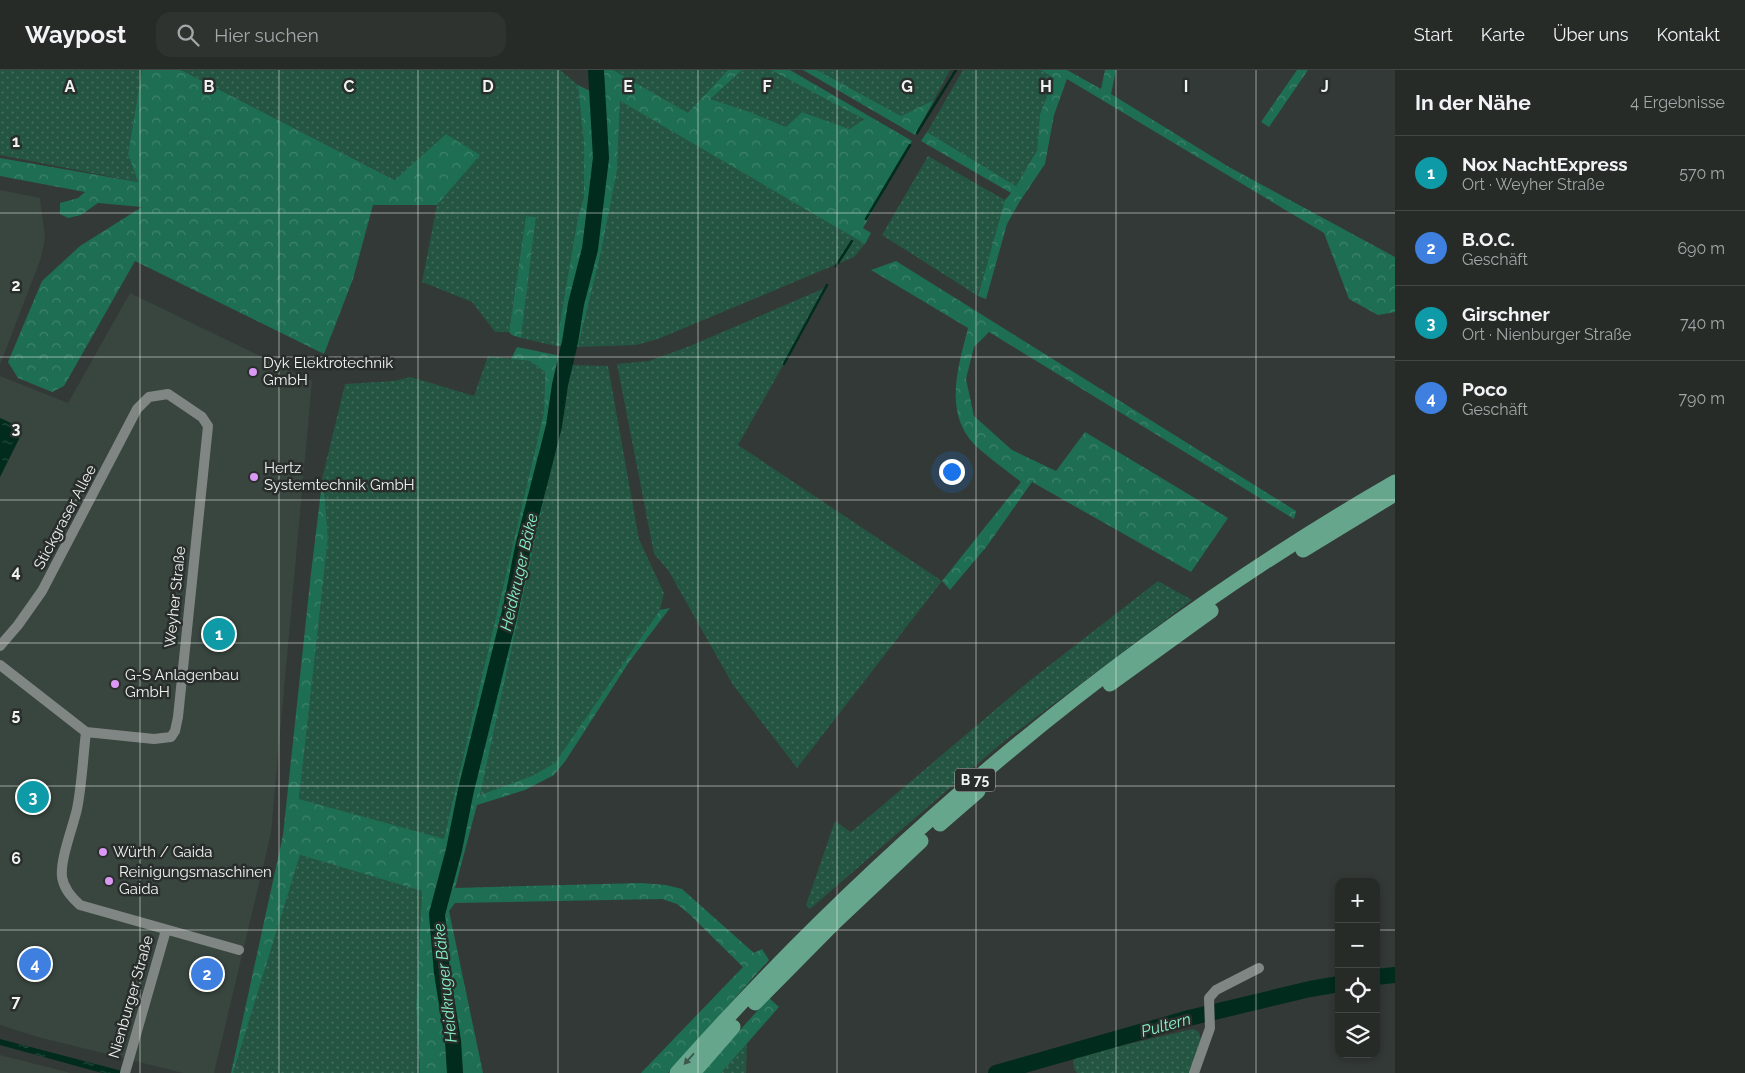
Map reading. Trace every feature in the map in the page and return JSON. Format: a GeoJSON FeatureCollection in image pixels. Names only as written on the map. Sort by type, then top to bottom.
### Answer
{"type":"FeatureCollection","features":[{"type":"Feature","properties":{"kind":"highway","name":"B 75"},"geometry":{"type":"LineString","coordinates":[[677,1073],[763,980],[828,914],[897,848],[1006,754],[1108,673],[1181,620],[1330,519],[1395,482]]}},
{"type":"Feature","properties":{"kind":"highway","name":"B 75"},"geometry":{"type":"LineString","coordinates":[[693,1073],[731,1029],[835,922],[916,846],[1011,763],[1114,682],[1238,592],[1318,540],[1395,494]]}},
{"type":"Feature","properties":{"kind":"street","name":"Weyher Straße"},"geometry":{"type":"LineString","coordinates":[[86,732],[160,739],[171,737],[176,731],[208,426],[202,416],[168,394],[149,397]]}},
{"type":"Feature","properties":{"kind":"street","name":"Stickgraser Allee"},"geometry":{"type":"LineString","coordinates":[[0,646],[42,591],[137,409],[149,397]]}},
{"type":"Feature","properties":{"kind":"street"},"geometry":{"type":"LineString","coordinates":[[0,665],[86,732]]}},
{"type":"Feature","properties":{"kind":"street","name":"Nienburger Straße"},"geometry":{"type":"LineString","coordinates":[[86,732],[77,807],[62,875],[64,886],[71,898],[80,905],[239,950]]}},
{"type":"Feature","properties":{"kind":"street","name":"Nienburger Straße"},"geometry":{"type":"LineString","coordinates":[[126,1072],[166,930]]}},
{"type":"Feature","properties":{"kind":"street"},"geometry":{"type":"LineString","coordinates":[[1194,1073],[1208,1033],[1210,1019],[1208,1008],[1211,993],[1259,968]]}},
{"type":"Feature","properties":{"kind":"shaded area"},"geometry":{"type":"Polygon","coordinates":[[[0,70],[142,70],[128,154],[138,182],[0,155],[0,70]]]}},
{"type":"Feature","properties":{"kind":"shaded area"},"geometry":{"type":"Polygon","coordinates":[[[181,70],[560,70],[578,85],[584,144],[584,196],[577,222],[556,346],[521,338],[536,217],[526,216],[509,332],[495,332],[472,302],[422,282],[437,205],[479,155],[446,134],[396,180],[181,70]]]}},
{"type":"Feature","properties":{"kind":"shaded area"},"geometry":{"type":"Polygon","coordinates":[[[613,70],[728,70],[688,114],[613,70]]]}},
{"type":"Feature","properties":{"kind":"shaded area"},"geometry":{"type":"Polygon","coordinates":[[[742,70],[771,70],[864,118],[851,129],[802,112],[786,127],[750,112],[709,99],[742,70]]]}},
{"type":"Feature","properties":{"kind":"shaded area"},"geometry":{"type":"Polygon","coordinates":[[[817,70],[950,70],[934,100],[901,116],[817,70]]]}},
{"type":"Feature","properties":{"kind":"shaded area"},"geometry":{"type":"Polygon","coordinates":[[[963,70],[1040,70],[1054,78],[1040,114],[1037,149],[1016,186],[927,132],[963,70]]]}},
{"type":"Feature","properties":{"kind":"shaded area"},"geometry":{"type":"Polygon","coordinates":[[[620,101],[865,244],[854,257],[658,339],[636,345],[578,347],[601,252],[617,171],[620,101]]]}},
{"type":"Feature","properties":{"kind":"shaded area"},"geometry":{"type":"Polygon","coordinates":[[[928,156],[1005,200],[978,296],[882,235],[928,156]]]}},
{"type":"Feature","properties":{"kind":"shaded area"},"geometry":{"type":"Polygon","coordinates":[[[0,190],[40,198],[45,238],[41,258],[0,365],[0,190]]]}},
{"type":"Feature","properties":{"kind":"shaded area"},"geometry":{"type":"Polygon","coordinates":[[[827,287],[738,445],[942,581],[797,768],[733,685],[668,570],[654,554],[617,364],[649,361],[690,346],[827,287]]]}},
{"type":"Feature","properties":{"kind":"shaded area"},"geometry":{"type":"Polygon","coordinates":[[[130,293],[312,381],[271,833],[214,1073],[183,1073],[38,1037],[0,1025],[0,376],[68,403],[130,293]]]}},
{"type":"Feature","properties":{"kind":"shaded area"},"geometry":{"type":"Polygon","coordinates":[[[488,356],[530,361],[545,372],[544,412],[444,840],[299,799],[328,538],[323,475],[345,384],[394,381],[411,377],[474,396],[488,356]]]}},
{"type":"Feature","properties":{"kind":"shaded area"},"geometry":{"type":"Polygon","coordinates":[[[573,365],[608,366],[639,539],[664,593],[660,610],[555,764],[534,775],[480,795],[573,365]]]}},
{"type":"Feature","properties":{"kind":"shaded area"},"geometry":{"type":"Polygon","coordinates":[[[1158,581],[1192,600],[1003,742],[810,909],[806,905],[835,821],[851,832],[1028,682],[1158,581]]]}},
{"type":"Feature","properties":{"kind":"shaded area"},"geometry":{"type":"Polygon","coordinates":[[[300,855],[422,891],[416,1005],[420,1073],[233,1073],[300,855]]]}},
{"type":"Feature","properties":{"kind":"shaded area"},"geometry":{"type":"Polygon","coordinates":[[[1193,1029],[1199,1032],[1201,1039],[1190,1073],[1077,1073],[1074,1068],[1073,1060],[1077,1056],[1193,1029]]]}},
{"type":"Feature","properties":{"kind":"shaded area"},"geometry":{"type":"Polygon","coordinates":[[[747,1043],[746,1073],[721,1073],[747,1043]]]}},
{"type":"Feature","properties":{"kind":"shaded area"},"geometry":{"type":"Polygon","coordinates":[[[0,1055],[71,1073],[0,1073],[0,1055]]]}},
{"type":"Feature","properties":{"kind":"green space"},"geometry":{"type":"Polygon","coordinates":[[[142,70],[181,70],[395,180],[446,134],[480,155],[437,205],[373,205],[353,279],[324,354],[135,261],[64,386],[52,392],[18,378],[8,362],[42,281],[80,246],[142,207],[98,203],[81,215],[68,218],[60,214],[60,203],[78,198],[85,192],[0,176],[0,158],[138,182],[128,154],[142,70]]]}},
{"type":"Feature","properties":{"kind":"green space"},"geometry":{"type":"Polygon","coordinates":[[[598,70],[613,70],[688,113],[728,70],[742,70],[710,99],[750,112],[786,127],[802,112],[850,129],[864,119],[771,70],[790,70],[912,141],[863,228],[871,233],[865,244],[620,101],[617,171],[601,252],[578,347],[570,345],[592,247],[602,162],[598,70]]]}},
{"type":"Feature","properties":{"kind":"green space"},"geometry":{"type":"Polygon","coordinates":[[[803,70],[817,70],[901,116],[934,100],[915,135],[803,70]]]}},
{"type":"Feature","properties":{"kind":"green space"},"geometry":{"type":"Polygon","coordinates":[[[1040,70],[1067,70],[1101,89],[1105,70],[1116,70],[1111,94],[1229,167],[1395,257],[1395,312],[1378,315],[1349,299],[1324,233],[1067,79],[1054,115],[1045,164],[1007,224],[986,299],[978,296],[1005,200],[1011,193],[921,141],[927,132],[1016,186],[1037,150],[1040,114],[1054,78],[1040,70]]]}},
{"type":"Feature","properties":{"kind":"green space"},"geometry":{"type":"Polygon","coordinates":[[[1297,70],[1308,70],[1269,127],[1261,122],[1297,70]]]}},
{"type":"Feature","properties":{"kind":"green space"},"geometry":{"type":"Polygon","coordinates":[[[578,85],[596,94],[600,158],[588,248],[566,345],[556,346],[577,222],[584,196],[584,144],[578,85]]]}},
{"type":"Feature","properties":{"kind":"green space"},"geometry":{"type":"Polygon","coordinates":[[[526,216],[536,217],[521,338],[509,332],[526,216]]]}},
{"type":"Feature","properties":{"kind":"green space"},"geometry":{"type":"Polygon","coordinates":[[[896,261],[1296,511],[1294,519],[989,332],[974,347],[966,379],[974,416],[1012,450],[1056,471],[1085,432],[1228,518],[1191,572],[1032,482],[987,546],[950,590],[942,581],[1021,482],[978,448],[967,435],[960,421],[956,406],[957,375],[968,328],[871,270],[896,261]]]}},
{"type":"Feature","properties":{"kind":"green space"},"geometry":{"type":"Polygon","coordinates":[[[517,347],[561,356],[552,425],[521,545],[506,621],[464,789],[455,839],[440,898],[443,899],[467,791],[547,462],[567,362],[573,365],[480,795],[534,775],[555,763],[660,610],[670,608],[629,662],[566,760],[554,775],[525,790],[477,805],[455,888],[641,883],[666,885],[682,889],[754,953],[762,949],[769,960],[668,1073],[641,1073],[743,967],[688,913],[677,904],[662,899],[455,903],[449,911],[483,1073],[420,1073],[416,1005],[422,891],[300,855],[233,1073],[231,1073],[283,835],[323,475],[328,538],[299,799],[444,839],[544,412],[545,372],[530,361],[511,359],[517,347]]]}},
{"type":"Feature","properties":{"kind":"green space"},"geometry":{"type":"Polygon","coordinates":[[[769,998],[779,1007],[721,1073],[701,1073],[769,998]]]}},
{"type":"Feature","properties":{"kind":"water"},"geometry":{"type":"Polygon","coordinates":[[[0,418],[17,428],[19,439],[0,477],[0,418]]]}},
{"type":"Feature","properties":{"kind":"water"},"geometry":{"type":"Polygon","coordinates":[[[0,1039],[130,1073],[102,1073],[0,1045],[0,1039]]]}},
{"type":"Feature","properties":{"kind":"waterway","name":"Heidkruger Bäke"},"geometry":{"type":"LineString","coordinates":[[455,1073],[453,1041],[442,973],[437,914],[511,608],[523,547],[554,426],[576,304],[590,249],[601,158],[596,70]]}},
{"type":"Feature","properties":{"kind":"waterway"},"geometry":{"type":"LineString","coordinates":[[917,133],[956,70]]}},
{"type":"Feature","properties":{"kind":"waterway"},"geometry":{"type":"LineString","coordinates":[[866,219],[910,145]]}},
{"type":"Feature","properties":{"kind":"waterway"},"geometry":{"type":"LineString","coordinates":[[836,266],[852,241]]}},
{"type":"Feature","properties":{"kind":"waterway"},"geometry":{"type":"LineString","coordinates":[[784,364],[827,285]]}},
{"type":"Feature","properties":{"kind":"waterway","name":"Pultern"},"geometry":{"type":"LineString","coordinates":[[1380,977],[1395,975]]}},
{"type":"Feature","properties":{"kind":"waterway","name":"Pultern"},"geometry":{"type":"LineString","coordinates":[[996,1073],[1189,1018],[1335,985]]}},
{"type":"Feature","properties":{"kind":"place","name":"Dyk Elektrotechnik GmbH"},"geometry":{"type":"Point","coordinates":[253,372]}},
{"type":"Feature","properties":{"kind":"place","name":"Hertz Systemtechnik GmbH"},"geometry":{"type":"Point","coordinates":[254,477]}},
{"type":"Feature","properties":{"kind":"place","name":"Nox NachtExpress"},"geometry":{"type":"Point","coordinates":[219,634]}},
{"type":"Feature","properties":{"kind":"place","name":"G-S Anlagenbau GmbH"},"geometry":{"type":"Point","coordinates":[115,684]}},
{"type":"Feature","properties":{"kind":"place","name":"Girschner"},"geometry":{"type":"Point","coordinates":[33,797]}},
{"type":"Feature","properties":{"kind":"place","name":"Würth / Gaida"},"geometry":{"type":"Point","coordinates":[103,852]}},
{"type":"Feature","properties":{"kind":"place","name":"Reinigungsmaschinen Gaida"},"geometry":{"type":"Point","coordinates":[109,881]}},
{"type":"Feature","properties":{"kind":"place","name":"Poco"},"geometry":{"type":"Point","coordinates":[35,964]}},
{"type":"Feature","properties":{"kind":"place","name":"B.O.C."},"geometry":{"type":"Point","coordinates":[207,974]}}]}
